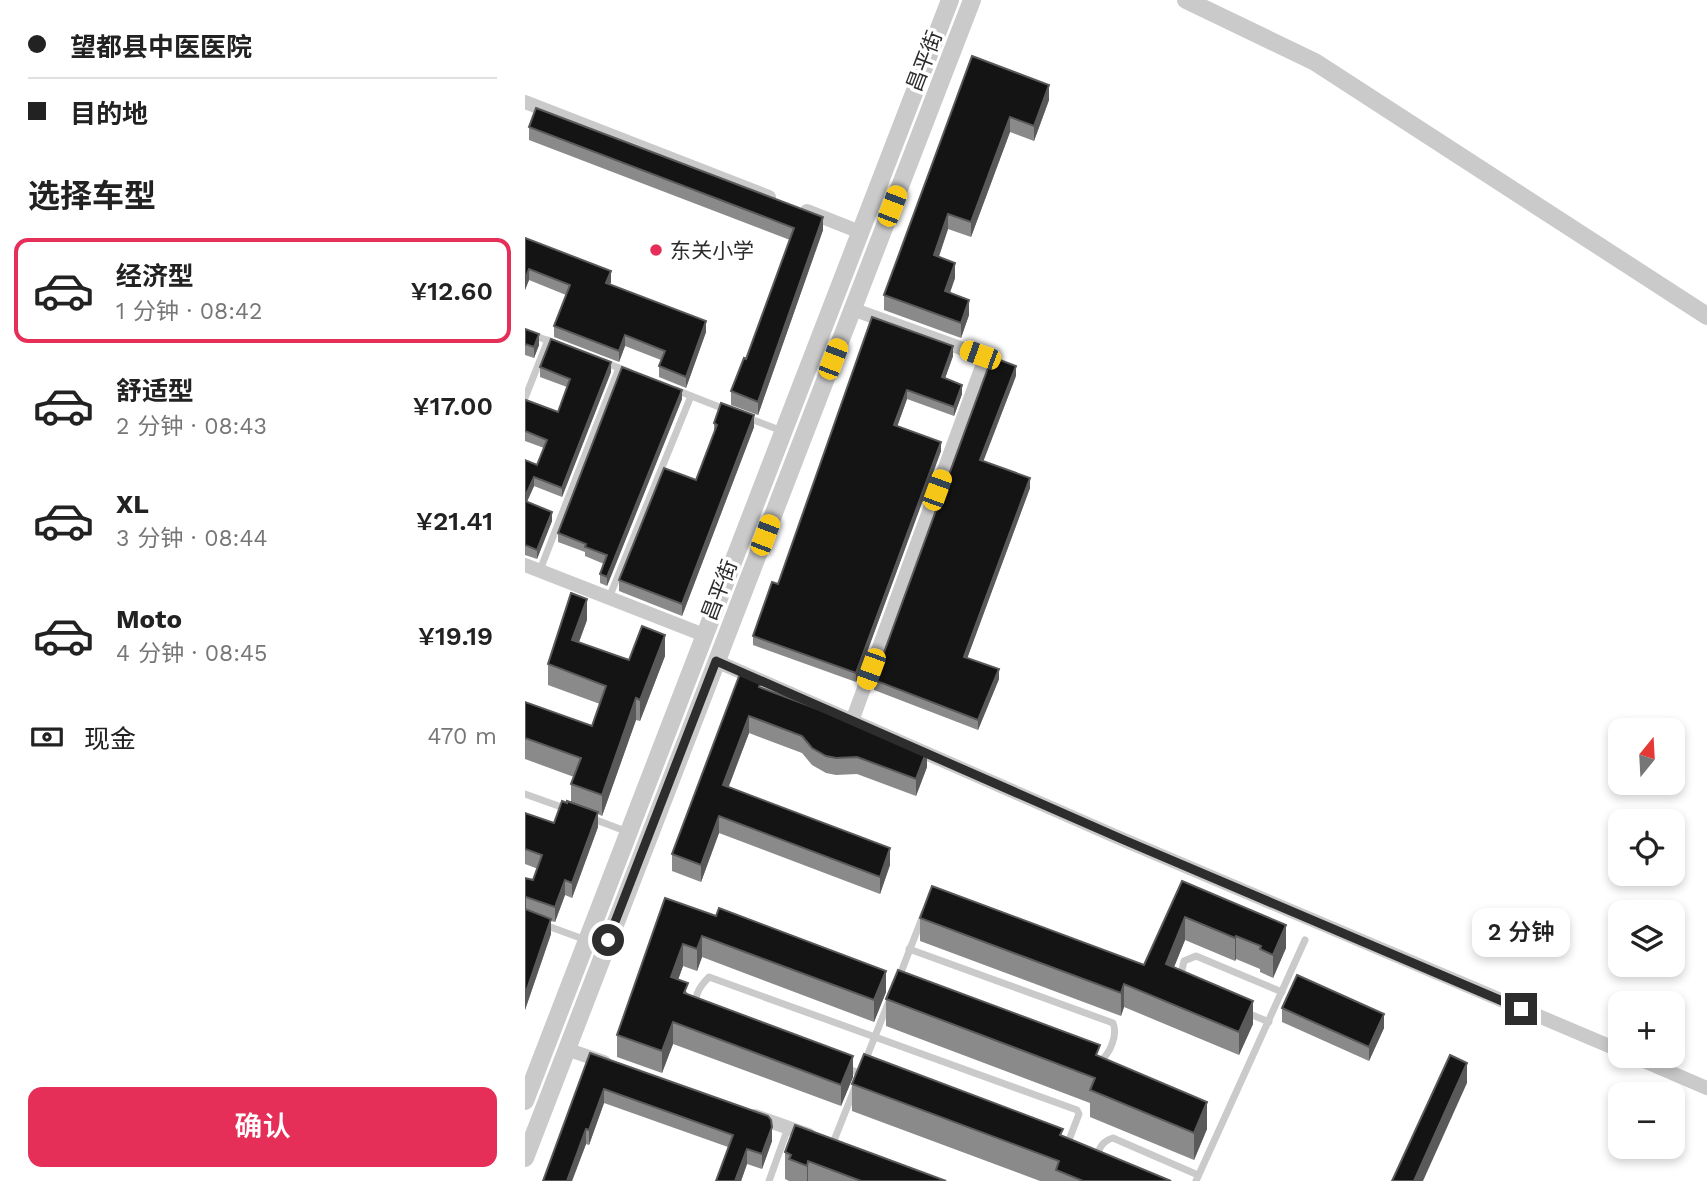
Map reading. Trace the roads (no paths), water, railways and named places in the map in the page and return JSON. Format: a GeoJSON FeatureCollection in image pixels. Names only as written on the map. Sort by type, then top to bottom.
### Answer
{"type":"FeatureCollection","features":[{"type":"Feature","properties":{"kind":"street","name":"昌平街"},"geometry":{"type":"LineString","coordinates":[[525,1101],[950,0]]}},
{"type":"Feature","properties":{"kind":"street","name":"昌平街"},"geometry":{"type":"LineString","coordinates":[[525,1158],[972,0]]}},
{"type":"Feature","properties":{"kind":"street"},"geometry":{"type":"LineString","coordinates":[[1186,0],[1315,62],[1707,316]]}},
{"type":"Feature","properties":{"kind":"street"},"geometry":{"type":"LineString","coordinates":[[525,102],[860,232]]}},
{"type":"Feature","properties":{"kind":"street"},"geometry":{"type":"LineString","coordinates":[[852,309],[980,355],[984,361],[852,720]]}},
{"type":"Feature","properties":{"kind":"street"},"geometry":{"type":"LineString","coordinates":[[525,565],[704,635]]}},
{"type":"Feature","properties":{"kind":"street"},"geometry":{"type":"LineString","coordinates":[[716,661],[1124,840],[1608,1045]]}},
{"type":"Feature","properties":{"kind":"street"},"geometry":{"type":"LineString","coordinates":[[566,1049],[618,1067]]}},
{"type":"Feature","properties":{"kind":"street"},"geometry":{"type":"LineString","coordinates":[[1660,1068],[1707,1088]]}},
{"type":"Feature","properties":{"kind":"street"},"geometry":{"type":"LineString","coordinates":[[736,1109],[839,1146]]}},
{"type":"Feature","properties":{"kind":"lane"},"geometry":{"type":"LineString","coordinates":[[525,331],[571,349]]}},
{"type":"Feature","properties":{"kind":"lane"},"geometry":{"type":"LineString","coordinates":[[525,398],[548,340]]}},
{"type":"Feature","properties":{"kind":"lane"},"geometry":{"type":"LineString","coordinates":[[595,359],[643,377]]}},
{"type":"Feature","properties":{"kind":"lane"},"geometry":{"type":"LineString","coordinates":[[540,570],[619,368]]}},
{"type":"Feature","properties":{"kind":"lane"},"geometry":{"type":"LineString","coordinates":[[667,386],[783,432]]}},
{"type":"Feature","properties":{"kind":"lane"},"geometry":{"type":"LineString","coordinates":[[609,598],[691,396]]}},
{"type":"Feature","properties":{"kind":"lane"},"geometry":{"type":"LineString","coordinates":[[525,794],[628,832]]}},
{"type":"Feature","properties":{"kind":"lane"},"geometry":{"type":"LineString","coordinates":[[839,1146],[861,1073],[927,906]]}},
{"type":"Feature","properties":{"kind":"lane"},"geometry":{"type":"LineString","coordinates":[[537,922],[586,940]]}},
{"type":"Feature","properties":{"kind":"lane"},"geometry":{"type":"LineString","coordinates":[[1100,1167],[1097,1156],[1099,1149],[1104,1141],[1114,1138],[1197,1178],[1305,940]]}},
{"type":"Feature","properties":{"kind":"lane"},"geometry":{"type":"LineString","coordinates":[[909,949],[1113,1023],[1115,1035],[1106,1057],[1100,1061],[1087,1057]]}},
{"type":"Feature","properties":{"kind":"lane"},"geometry":{"type":"LineString","coordinates":[[1183,986],[1179,977],[1184,961],[1196,956],[1282,992]]}},
{"type":"Feature","properties":{"kind":"lane"},"geometry":{"type":"LineString","coordinates":[[709,977],[1077,1110],[1079,1114],[1067,1144],[1062,1147],[861,1073],[698,1014],[695,1000],[701,985],[709,977]]}},
{"type":"Feature","properties":{"kind":"lane"},"geometry":{"type":"LineString","coordinates":[[1232,1007],[1269,1022]]}},
{"type":"Feature","properties":{"kind":"lane"},"geometry":{"type":"LineString","coordinates":[[769,1181],[789,1128]]}},
{"type":"Feature","properties":{"kind":"place","name":"东关小学"},"geometry":{"type":"Point","coordinates":[656,250]}}]}
